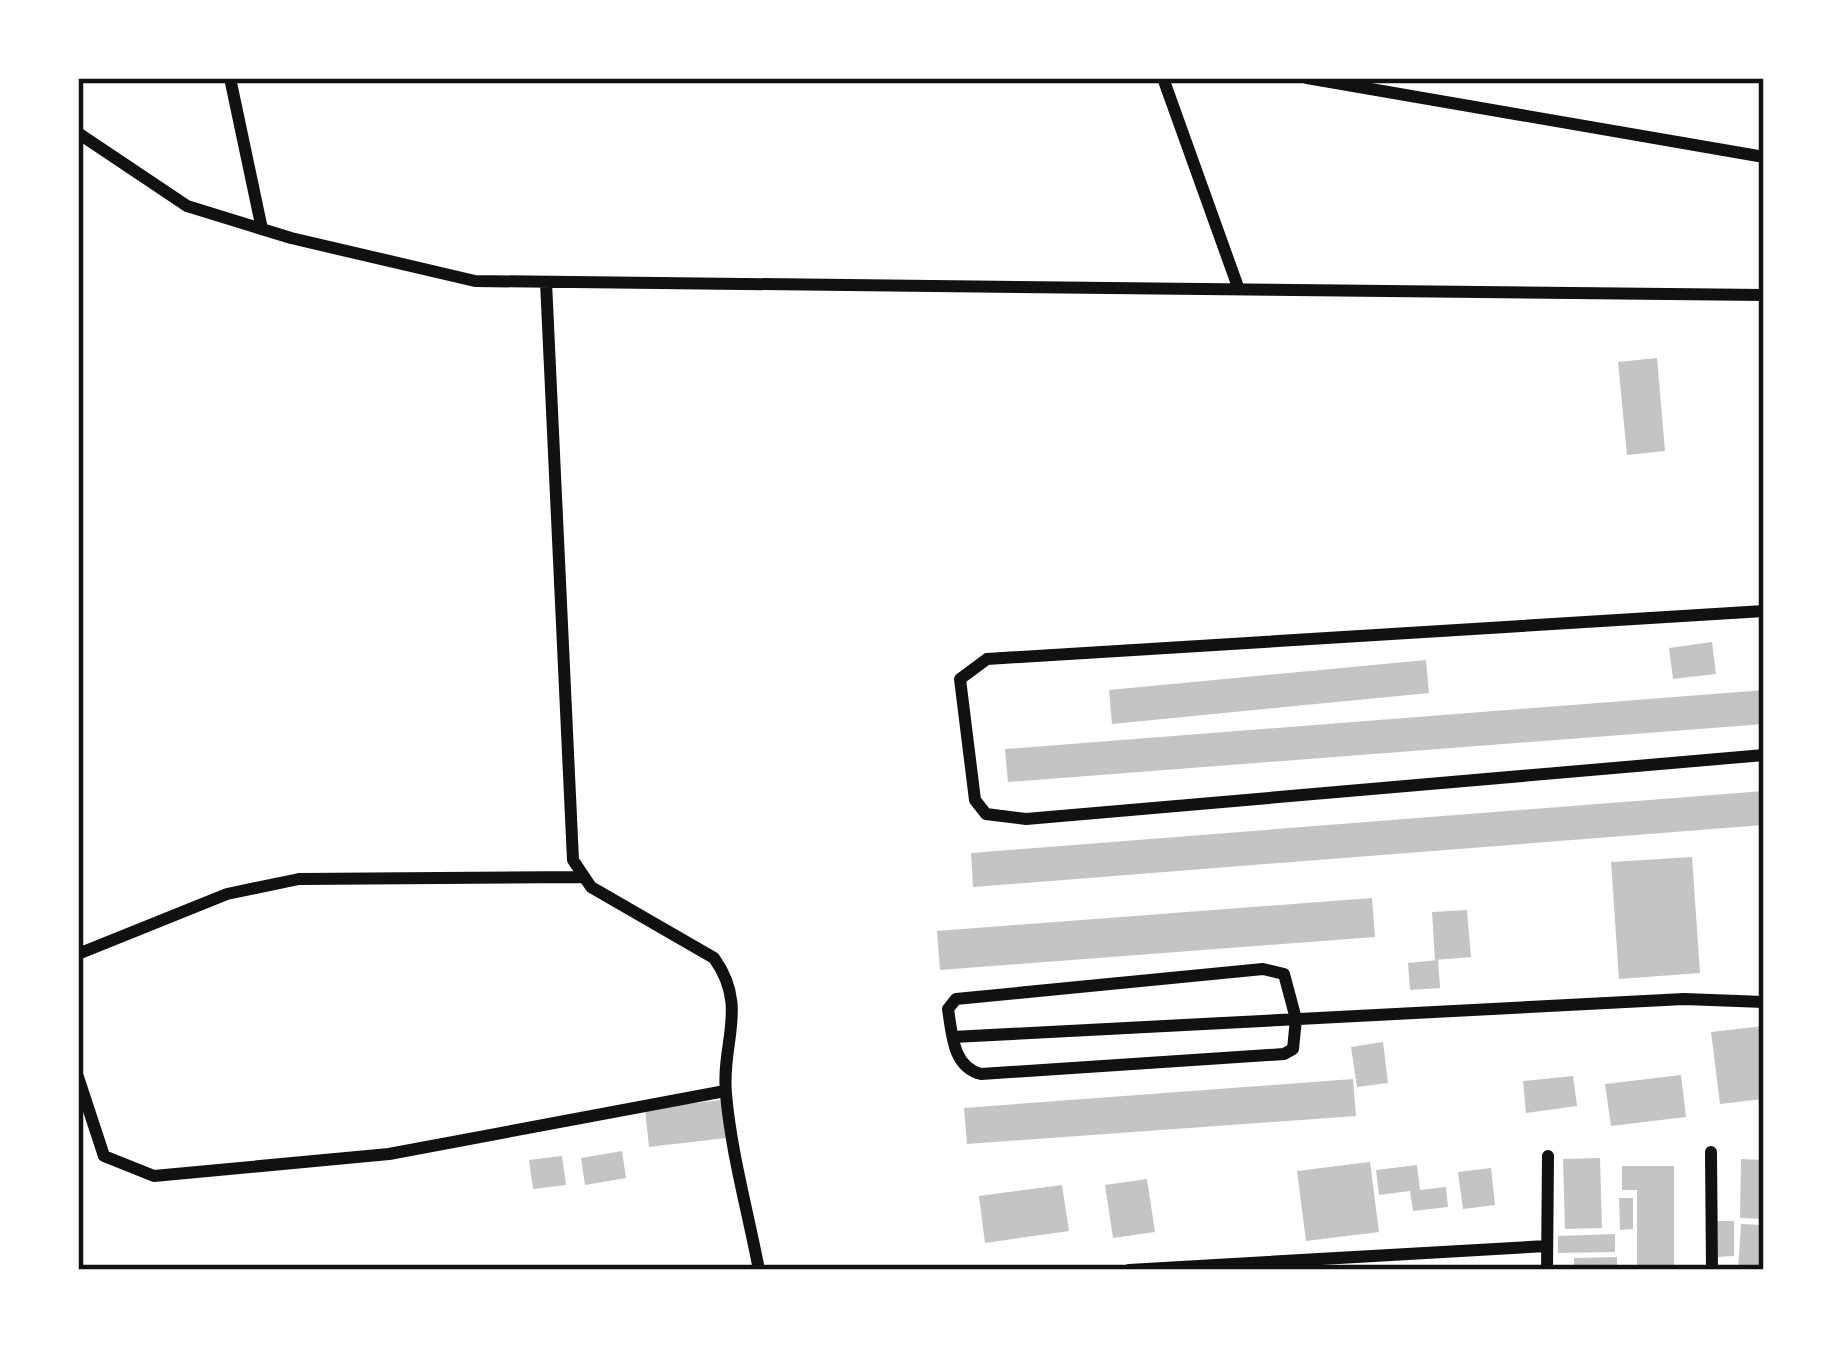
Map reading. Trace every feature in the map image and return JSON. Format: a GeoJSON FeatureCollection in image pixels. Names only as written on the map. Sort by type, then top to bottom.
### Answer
{"type":"FeatureCollection","features":[{"type":"Feature","properties":{"kind":"street"},"geometry":{"type":"LineString","coordinates":[[230,78],[262,229]]}},
{"type":"Feature","properties":{"kind":"street"},"geometry":{"type":"LineString","coordinates":[[1163,78],[1238,287]]}},
{"type":"Feature","properties":{"kind":"street"},"geometry":{"type":"LineString","coordinates":[[1307,78],[1764,158]]}},
{"type":"Feature","properties":{"kind":"street"},"geometry":{"type":"LineString","coordinates":[[78,133],[188,206],[475,281],[1764,295]]}},
{"type":"Feature","properties":{"kind":"street"},"geometry":{"type":"LineString","coordinates":[[546,282],[572,860],[591,887],[714,958],[725,974],[734,1010],[725,1091],[759,1270]]}},
{"type":"Feature","properties":{"kind":"street"},"geometry":{"type":"LineString","coordinates":[[1764,611],[987,659],[960,679],[975,800],[986,814],[1026,819],[1764,754]]}},
{"type":"Feature","properties":{"kind":"street"},"geometry":{"type":"LineString","coordinates":[[78,955],[227,894],[299,879],[582,877]]}},
{"type":"Feature","properties":{"kind":"street"},"geometry":{"type":"LineString","coordinates":[[1263,969],[1284,974],[1296,1019],[1293,1049],[1284,1054],[981,1074],[968,1071],[961,1063],[953,1037],[949,1010],[956,999],[1263,969]]}},
{"type":"Feature","properties":{"kind":"street"},"geometry":{"type":"LineString","coordinates":[[953,1037],[1684,999],[1764,1003]]}},
{"type":"Feature","properties":{"kind":"street"},"geometry":{"type":"LineString","coordinates":[[78,1077],[104,1156],[154,1176],[389,1154],[725,1091]]}},
{"type":"Feature","properties":{"kind":"street"},"geometry":{"type":"LineString","coordinates":[[1712,1152],[1712,1270]]}},
{"type":"Feature","properties":{"kind":"street"},"geometry":{"type":"LineString","coordinates":[[1547,1270],[1548,1156]]}},
{"type":"Feature","properties":{"kind":"street"},"geometry":{"type":"LineString","coordinates":[[1129,1270],[1546,1246]]}},
{"type":"Feature","properties":{"kind":"building"},"geometry":{"type":"Polygon","coordinates":[[[1657,358],[1665,451],[1627,455],[1618,362],[1657,358]]]}},
{"type":"Feature","properties":{"kind":"building"},"geometry":{"type":"Polygon","coordinates":[[[1712,642],[1716,674],[1673,679],[1669,648],[1712,642]]]}},
{"type":"Feature","properties":{"kind":"building"},"geometry":{"type":"Polygon","coordinates":[[[1426,660],[1429,693],[1112,724],[1109,690],[1426,660]]]}},
{"type":"Feature","properties":{"kind":"building"},"geometry":{"type":"Polygon","coordinates":[[[1764,690],[1764,724],[1008,782],[1005,749],[1764,690]]]}},
{"type":"Feature","properties":{"kind":"building"},"geometry":{"type":"Polygon","coordinates":[[[1764,791],[1764,825],[973,887],[971,853],[1764,791]]]}},
{"type":"Feature","properties":{"kind":"building"},"geometry":{"type":"Polygon","coordinates":[[[1692,857],[1700,973],[1619,979],[1611,862],[1692,857]]]}},
{"type":"Feature","properties":{"kind":"building"},"geometry":{"type":"Polygon","coordinates":[[[1372,898],[1375,937],[940,970],[937,931],[1372,898]]]}},
{"type":"Feature","properties":{"kind":"building"},"geometry":{"type":"Polygon","coordinates":[[[1467,910],[1471,957],[1435,960],[1432,912],[1467,910]]]}},
{"type":"Feature","properties":{"kind":"building"},"geometry":{"type":"Polygon","coordinates":[[[1438,960],[1440,988],[1410,990],[1408,963],[1438,960]]]}},
{"type":"Feature","properties":{"kind":"building"},"geometry":{"type":"Polygon","coordinates":[[[1764,1026],[1764,1099],[1720,1104],[1711,1032],[1764,1026]]]}},
{"type":"Feature","properties":{"kind":"building"},"geometry":{"type":"Polygon","coordinates":[[[1383,1042],[1388,1083],[1357,1087],[1351,1047],[1383,1042]]]}},
{"type":"Feature","properties":{"kind":"building"},"geometry":{"type":"Polygon","coordinates":[[[1681,1075],[1686,1117],[1611,1126],[1605,1084],[1681,1075]]]}},
{"type":"Feature","properties":{"kind":"building"},"geometry":{"type":"Polygon","coordinates":[[[1573,1076],[1577,1106],[1526,1113],[1523,1081],[1573,1076]]]}},
{"type":"Feature","properties":{"kind":"building"},"geometry":{"type":"Polygon","coordinates":[[[1353,1079],[1356,1116],[967,1144],[964,1108],[1353,1079]]]}},
{"type":"Feature","properties":{"kind":"building"},"geometry":{"type":"Polygon","coordinates":[[[721,1100],[726,1138],[649,1147],[645,1109],[721,1100]]]}},
{"type":"Feature","properties":{"kind":"building"},"geometry":{"type":"Polygon","coordinates":[[[622,1151],[626,1178],[585,1185],[581,1158],[622,1151]]]}},
{"type":"Feature","properties":{"kind":"building"},"geometry":{"type":"Polygon","coordinates":[[[562,1156],[566,1185],[533,1189],[529,1160],[562,1156]]]}},
{"type":"Feature","properties":{"kind":"building"},"geometry":{"type":"Polygon","coordinates":[[[1600,1158],[1602,1228],[1565,1229],[1563,1159],[1600,1158]]]}},
{"type":"Feature","properties":{"kind":"building"},"geometry":{"type":"Polygon","coordinates":[[[1741,1159],[1764,1160],[1764,1219],[1740,1218],[1741,1159]]]}},
{"type":"Feature","properties":{"kind":"building"},"geometry":{"type":"Polygon","coordinates":[[[1370,1162],[1379,1232],[1306,1241],[1297,1171],[1370,1162]]]}},
{"type":"Feature","properties":{"kind":"building"},"geometry":{"type":"Polygon","coordinates":[[[1417,1165],[1420,1190],[1446,1187],[1448,1207],[1413,1211],[1410,1191],[1379,1195],[1376,1170],[1417,1165]]]}},
{"type":"Feature","properties":{"kind":"building"},"geometry":{"type":"Polygon","coordinates":[[[1622,1166],[1674,1166],[1674,1270],[1637,1270],[1637,1190],[1622,1190],[1622,1166]]]}},
{"type":"Feature","properties":{"kind":"building"},"geometry":{"type":"Polygon","coordinates":[[[1491,1168],[1495,1205],[1463,1209],[1458,1172],[1491,1168]]]}},
{"type":"Feature","properties":{"kind":"building"},"geometry":{"type":"Polygon","coordinates":[[[1147,1179],[1155,1232],[1113,1238],[1105,1185],[1147,1179]]]}},
{"type":"Feature","properties":{"kind":"building"},"geometry":{"type":"Polygon","coordinates":[[[1062,1185],[1069,1231],[985,1243],[979,1196],[1062,1185]]]}},
{"type":"Feature","properties":{"kind":"building"},"geometry":{"type":"Polygon","coordinates":[[[1619,1198],[1633,1198],[1633,1229],[1620,1230],[1619,1198]]]}},
{"type":"Feature","properties":{"kind":"building"},"geometry":{"type":"Polygon","coordinates":[[[1717,1221],[1734,1221],[1734,1256],[1718,1257],[1717,1221]]]}},
{"type":"Feature","properties":{"kind":"building"},"geometry":{"type":"Polygon","coordinates":[[[1741,1224],[1764,1225],[1764,1270],[1738,1270],[1741,1224]]]}},
{"type":"Feature","properties":{"kind":"building"},"geometry":{"type":"Polygon","coordinates":[[[1615,1234],[1615,1252],[1558,1253],[1558,1236],[1615,1234]]]}},
{"type":"Feature","properties":{"kind":"building"},"geometry":{"type":"Polygon","coordinates":[[[1617,1257],[1617,1270],[1574,1270],[1574,1258],[1617,1257]]]}}]}
